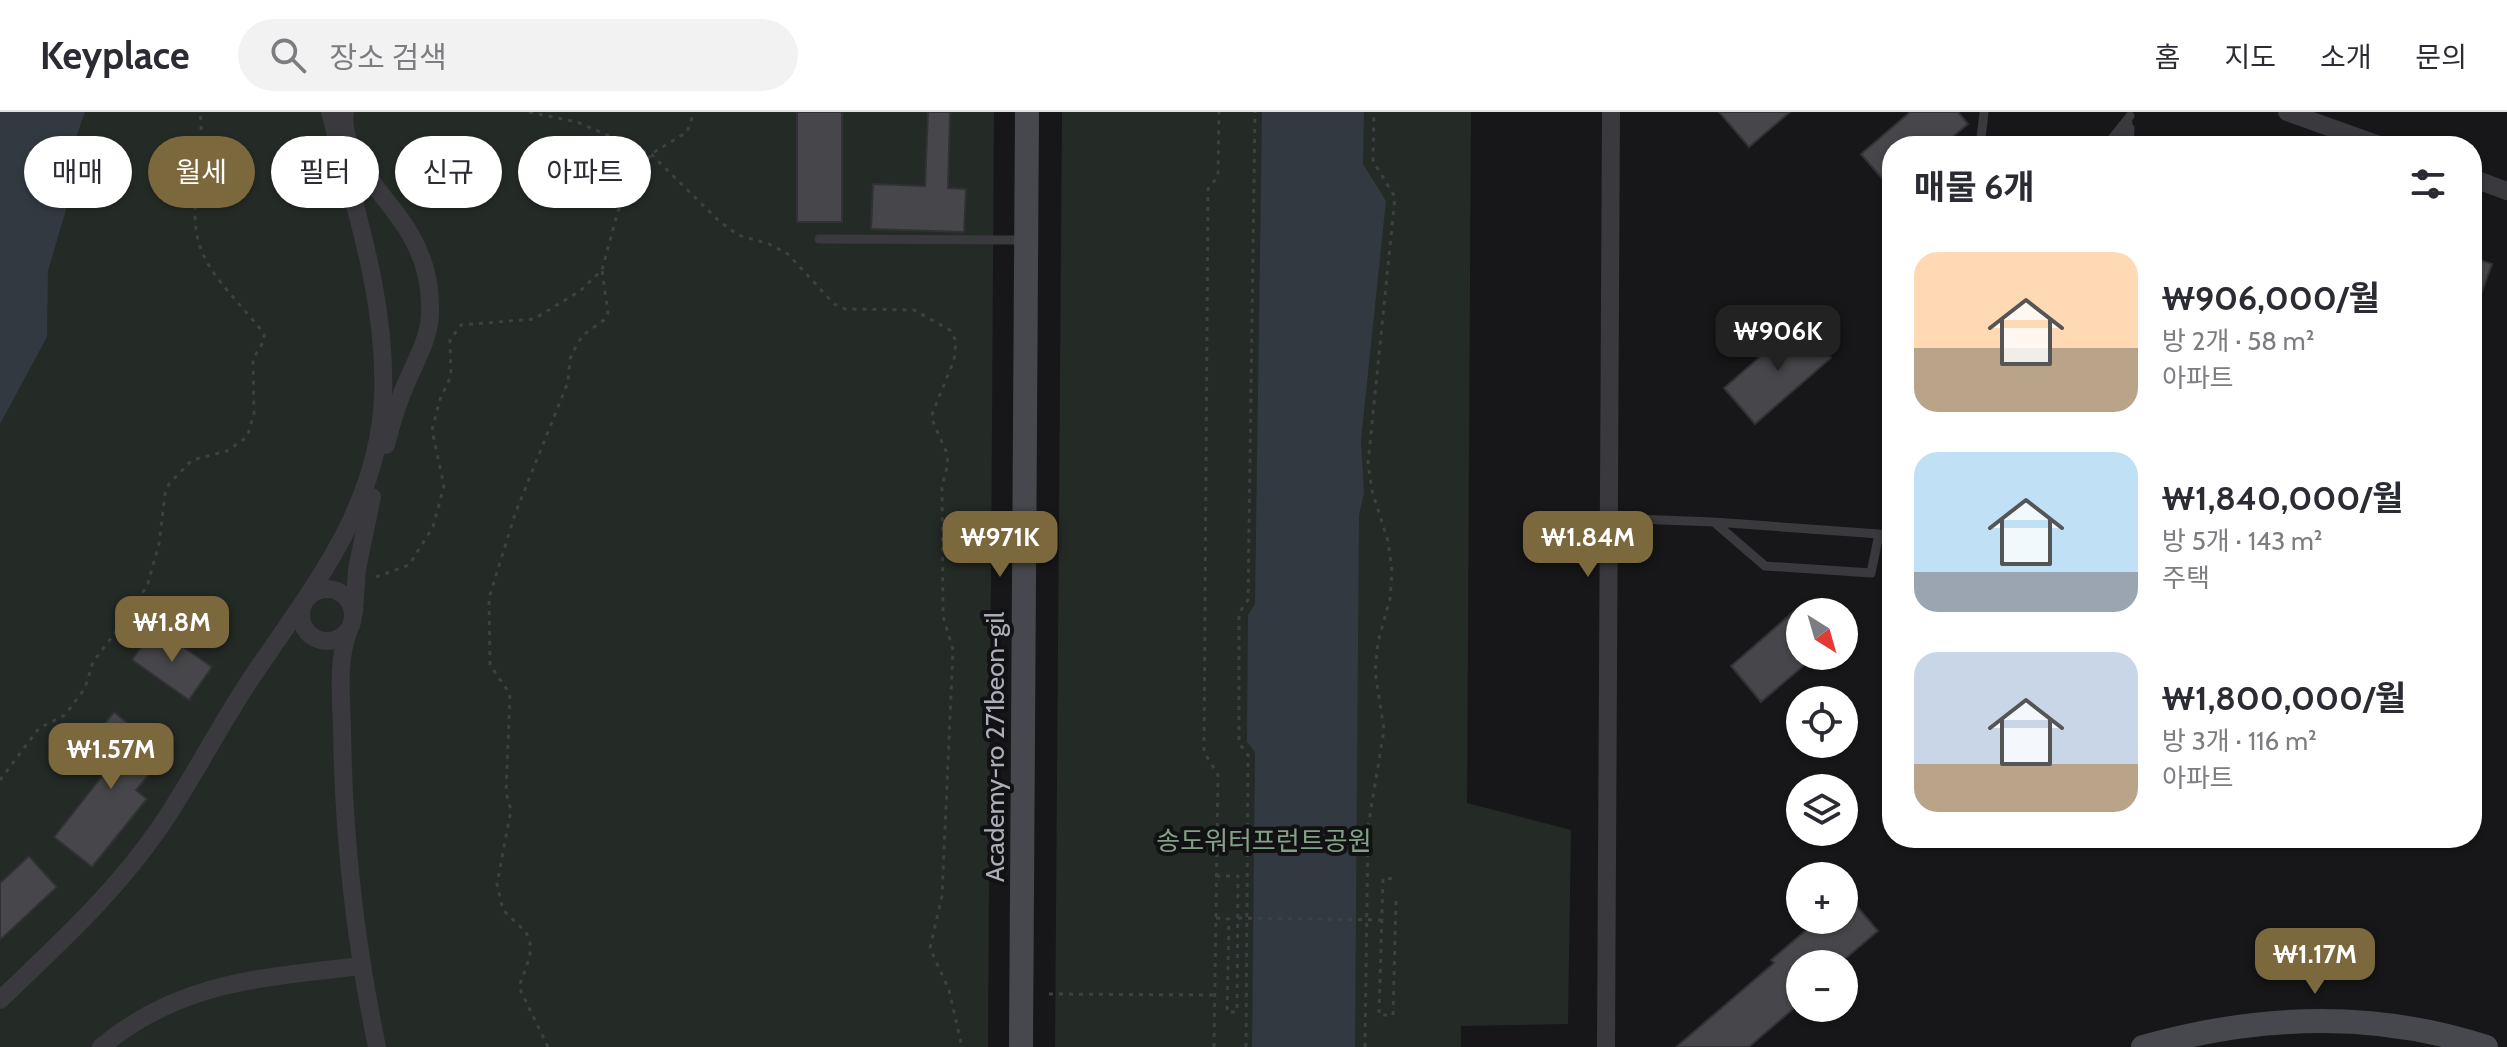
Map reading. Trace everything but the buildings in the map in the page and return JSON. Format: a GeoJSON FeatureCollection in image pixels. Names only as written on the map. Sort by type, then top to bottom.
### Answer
{"type":"FeatureCollection","features":[{"type":"Feature","properties":{"kind":"street"},"geometry":{"type":"LineString","coordinates":[[0,1000],[108,895],[161,827],[244,690],[340,546],[358,509],[375,449],[383,398],[380,326],[330,112]]}},
{"type":"Feature","properties":{"kind":"street"},"geometry":{"type":"LineString","coordinates":[[345,112],[344,122],[354,153],[410,233],[420,254],[431,308],[425,339],[395,413],[375,485],[342,655],[342,792],[360,966],[377,1047]]}},
{"type":"Feature","properties":{"kind":"street","name":"Academy-ro 271beon-gil"},"geometry":{"type":"LineString","coordinates":[[1021,1047],[1027,112]]}},
{"type":"Feature","properties":{"kind":"street"},"geometry":{"type":"LineString","coordinates":[[1606,1047],[1611,112]]}},
{"type":"Feature","properties":{"kind":"street"},"geometry":{"type":"LineString","coordinates":[[2287,112],[2354,136]]}},
{"type":"Feature","properties":{"kind":"street"},"geometry":{"type":"LineString","coordinates":[[2482,182],[2507,191]]}},
{"type":"Feature","properties":{"kind":"street"},"geometry":{"type":"LineString","coordinates":[[280,638],[293,629],[305,630],[319,640],[343,637],[351,621],[346,596],[338,591],[320,589],[306,599],[301,615],[305,630]]}},
{"type":"Feature","properties":{"kind":"street"},"geometry":{"type":"LineString","coordinates":[[327,641],[342,655]]}},
{"type":"Feature","properties":{"kind":"street"},"geometry":{"type":"LineString","coordinates":[[101,1047],[146,1014],[195,992],[236,981],[360,966]]}},
{"type":"Feature","properties":{"kind":"street"},"geometry":{"type":"LineString","coordinates":[[2143,1047],[2231,1028],[2352,1020],[2419,1029],[2486,1047]]}},
{"type":"Feature","properties":{"kind":"lane"},"geometry":{"type":"LineString","coordinates":[[1981,136],[1984,113]]}},
{"type":"Feature","properties":{"kind":"lane"},"geometry":{"type":"LineString","coordinates":[[2114,136],[2131,114]]}},
{"type":"Feature","properties":{"kind":"lane"},"geometry":{"type":"LineString","coordinates":[[2123,136],[2131,114]]}},
{"type":"Feature","properties":{"kind":"lane"},"geometry":{"type":"LineString","coordinates":[[2130,136],[2131,114]]}},
{"type":"Feature","properties":{"kind":"lane"},"geometry":{"type":"LineString","coordinates":[[819,239],[1026,240]]}},
{"type":"Feature","properties":{"kind":"lane"},"geometry":{"type":"LineString","coordinates":[[1609,518],[1714,522],[1879,534],[1871,573],[1765,566],[1714,522]]}},
{"type":"Feature","properties":{"kind":"path"},"geometry":{"type":"LineString","coordinates":[[0,780],[39,728],[63,716],[71,707],[85,688],[93,662],[136,605],[148,583],[159,544],[169,484],[192,460],[236,446],[247,437],[252,424],[253,359],[264,341],[264,334],[208,264],[199,243],[196,205],[202,142],[200,112]]}},
{"type":"Feature","properties":{"kind":"path"},"geometry":{"type":"LineString","coordinates":[[529,112],[577,122],[609,136]]}},
{"type":"Feature","properties":{"kind":"path"},"geometry":{"type":"LineString","coordinates":[[694,112],[687,132],[651,154],[719,221],[738,235],[769,244],[788,254],[834,304],[845,309],[914,310],[950,330],[956,341],[954,360],[931,417],[948,463],[942,487],[943,616],[953,650],[942,896],[930,948],[949,990],[962,1047]]}},
{"type":"Feature","properties":{"kind":"path"},"geometry":{"type":"LineString","coordinates":[[1214,1047],[1218,775],[1204,752],[1204,736],[1208,189],[1218,176],[1219,112]]}},
{"type":"Feature","properties":{"kind":"path"},"geometry":{"type":"LineString","coordinates":[[1246,1047],[1248,755],[1239,743],[1239,613],[1248,600],[1255,112]]}},
{"type":"Feature","properties":{"kind":"path"},"geometry":{"type":"LineString","coordinates":[[1365,1047],[1368,827],[1384,730],[1375,671],[1378,642],[1390,599],[1392,571],[1388,541],[1372,491],[1368,463],[1395,197],[1373,161],[1374,112]]}},
{"type":"Feature","properties":{"kind":"path"},"geometry":{"type":"LineString","coordinates":[[548,1047],[519,987],[530,956],[530,943],[526,932],[503,910],[497,884],[511,810],[506,793],[510,694],[490,665],[489,598],[515,514],[568,382],[570,359],[583,335],[604,320],[608,313],[602,270],[620,208]]}},
{"type":"Feature","properties":{"kind":"path"},"geometry":{"type":"LineString","coordinates":[[375,577],[409,565],[433,527],[444,486],[432,430],[440,399],[451,376],[450,340],[461,325],[534,319],[580,291],[602,270]]}},
{"type":"Feature","properties":{"kind":"path"},"geometry":{"type":"LineString","coordinates":[[1216,918],[1229,919],[1227,1012],[1237,1012],[1238,876],[1217,876]]}},
{"type":"Feature","properties":{"kind":"path"},"geometry":{"type":"LineString","coordinates":[[1396,901],[1393,1015],[1379,1015],[1383,878],[1397,879]]}},
{"type":"Feature","properties":{"kind":"path"},"geometry":{"type":"LineString","coordinates":[[1238,918],[1381,920]]}},
{"type":"Feature","properties":{"kind":"path"},"geometry":{"type":"LineString","coordinates":[[1049,994],[1215,995]]}},
{"type":"Feature","properties":{"kind":"green space"},"geometry":{"type":"Polygon","coordinates":[[[0,112],[994,112],[988,1047],[0,1047],[0,112]]]}},
{"type":"Feature","properties":{"kind":"green space","name":"송도워터프런트공원"},"geometry":{"type":"Polygon","coordinates":[[[1062,112],[1471,112],[1467,803],[1571,830],[1568,1024],[1461,1026],[1461,1047],[1055,1047],[1062,112]]]}},
{"type":"Feature","properties":{"kind":"shaded area"},"geometry":{"type":"Polygon","coordinates":[[[0,112],[85,112],[77,136],[24,136],[24,208],[66,208],[48,271],[47,337],[0,424],[0,112]]]}},
{"type":"Feature","properties":{"kind":"shaded area"},"geometry":{"type":"Polygon","coordinates":[[[1262,112],[1364,112],[1363,164],[1386,201],[1361,440],[1364,493],[1359,515],[1355,1047],[1252,1047],[1255,752],[1247,742],[1248,615],[1255,604],[1262,112]]]}}]}
